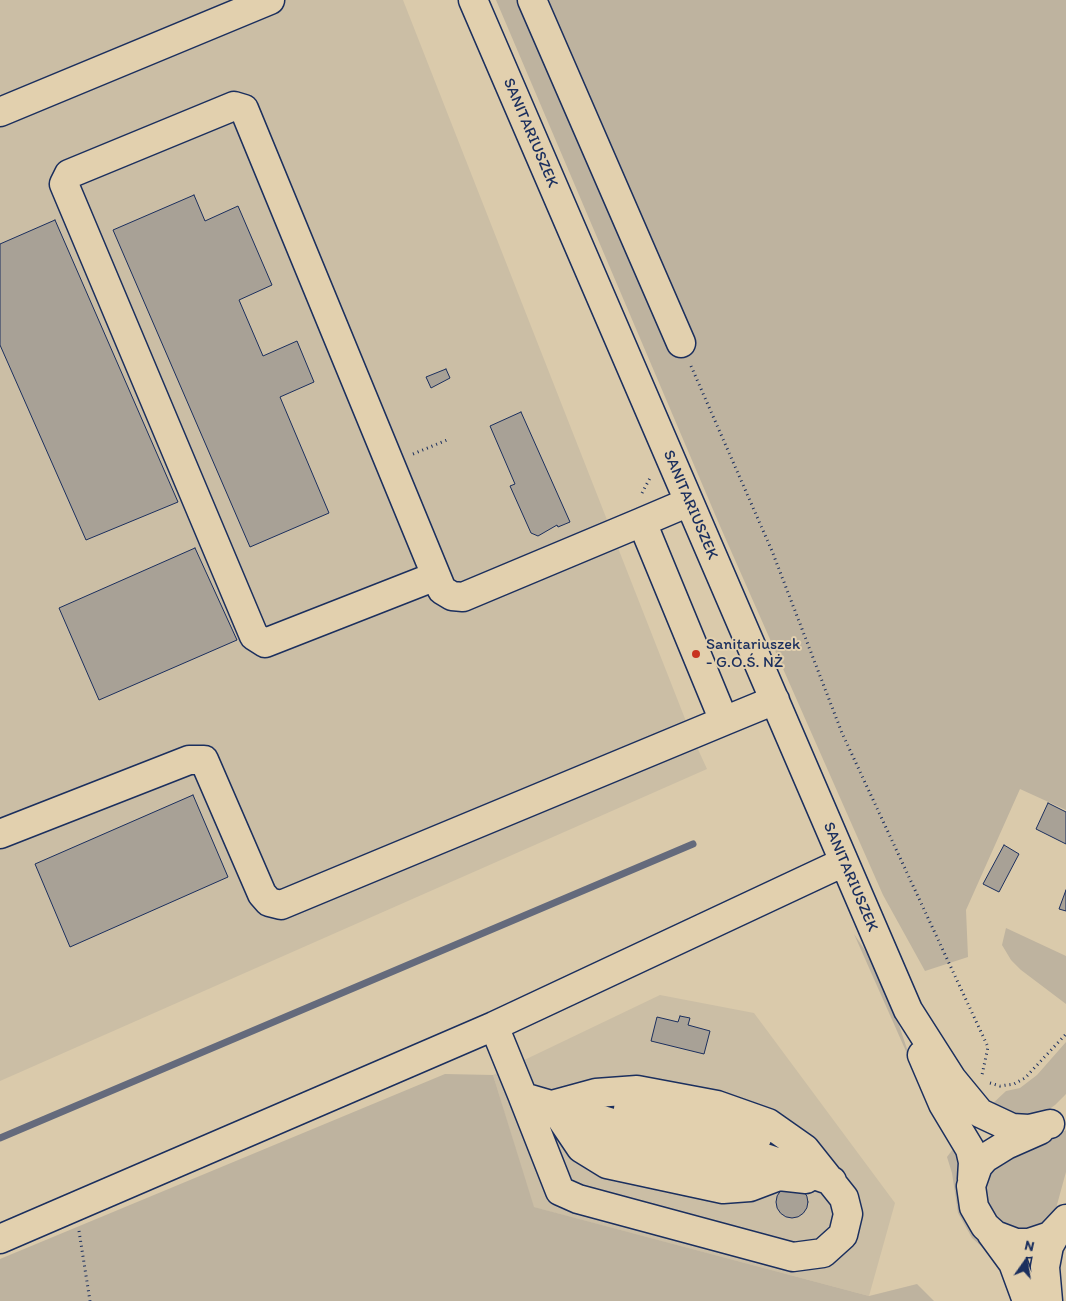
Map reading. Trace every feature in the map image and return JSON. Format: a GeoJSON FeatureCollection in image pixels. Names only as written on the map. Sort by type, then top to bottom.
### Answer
{"type":"FeatureCollection","features":[{"type":"Feature","properties":{"kind":"street"},"geometry":{"type":"LineString","coordinates":[[0,112],[270,0]]}},
{"type":"Feature","properties":{"kind":"street","name":"SANITARIUSZEK"},"geometry":{"type":"LineString","coordinates":[[473,0],[908,1010],[919,1047],[935,1088],[970,1149],[973,1162],[971,1197],[985,1226]]}},
{"type":"Feature","properties":{"kind":"street"},"geometry":{"type":"LineString","coordinates":[[532,0],[681,343]]}},
{"type":"Feature","properties":{"kind":"street"},"geometry":{"type":"LineString","coordinates":[[436,576],[266,643],[254,636],[64,184],[69,174],[234,106],[244,109],[436,576],[442,590],[452,596],[463,597],[689,502]]}},
{"type":"Feature","properties":{"kind":"street"},"geometry":{"type":"LineString","coordinates":[[642,522],[724,721]]}},
{"type":"Feature","properties":{"kind":"street"},"geometry":{"type":"LineString","coordinates":[[0,834],[188,760],[204,760],[262,894],[269,902],[281,905],[775,700]]}},
{"type":"Feature","properties":{"kind":"street"},"geometry":{"type":"LineString","coordinates":[[0,1239],[76,1208],[494,1026],[844,862]]}},
{"type":"Feature","properties":{"kind":"street","name":"SANITARIUSZEK"},"geometry":{"type":"LineString","coordinates":[[908,1010],[952,1079],[980,1113],[1012,1128],[1029,1129],[1058,1119]]}},
{"type":"Feature","properties":{"kind":"street"},"geometry":{"type":"LineString","coordinates":[[494,1026],[560,1191],[587,1202],[793,1257],[823,1253],[843,1235],[848,1214],[844,1198],[805,1148],[768,1122],[717,1105],[637,1090],[596,1093],[552,1105]]}},
{"type":"Feature","properties":{"kind":"street"},"geometry":{"type":"LineString","coordinates":[[522,1097],[633,1129],[768,1159],[832,1181]]}},
{"type":"Feature","properties":{"kind":"street"},"geometry":{"type":"LineString","coordinates":[[552,1105],[581,1148],[608,1164],[723,1190],[750,1187],[779,1176],[832,1181]]}},
{"type":"Feature","properties":{"kind":"street"},"geometry":{"type":"LineString","coordinates":[[972,1179],[978,1166],[994,1152],[1031,1136],[1058,1119]]}},
{"type":"Feature","properties":{"kind":"street"},"geometry":{"type":"LineString","coordinates":[[985,1226],[995,1235],[1016,1243],[1039,1240],[1063,1223]]}},
{"type":"Feature","properties":{"kind":"street"},"geometry":{"type":"LineString","coordinates":[[1048,1301],[1045,1277],[1046,1261],[1049,1246],[1063,1223]]}},
{"type":"Feature","properties":{"kind":"street"},"geometry":{"type":"LineString","coordinates":[[985,1226],[1014,1263],[1027,1301]]}},
{"type":"Feature","properties":{"kind":"path"},"geometry":{"type":"LineString","coordinates":[[681,343],[772,551],[842,733],[988,1047],[982,1075],[986,1082],[992,1084],[1000,1086],[1014,1084],[1025,1078],[1066,1034]]}},
{"type":"Feature","properties":{"kind":"path"},"geometry":{"type":"LineString","coordinates":[[390,464],[447,440]]}},
{"type":"Feature","properties":{"kind":"path"},"geometry":{"type":"LineString","coordinates":[[76,1208],[90,1301]]}},
{"type":"Feature","properties":{"kind":"shaded area"},"geometry":{"type":"Polygon","coordinates":[[[0,0],[403,0],[691,734],[707,769],[0,1081],[0,0]]]}},
{"type":"Feature","properties":{"kind":"shaded area"},"geometry":{"type":"Polygon","coordinates":[[[496,0],[1066,0],[1066,810],[1020,789],[966,910],[968,957],[925,971],[883,895],[720,526],[496,0]]]}},
{"type":"Feature","properties":{"kind":"shaded area"},"geometry":{"type":"Polygon","coordinates":[[[1006,928],[1066,956],[1066,1004],[1021,970],[1011,960],[1002,945],[1006,928]]]}},
{"type":"Feature","properties":{"kind":"shaded area"},"geometry":{"type":"Polygon","coordinates":[[[854,934],[869,956],[899,1025],[913,1067],[854,934]]]}},
{"type":"Feature","properties":{"kind":"shaded area"},"geometry":{"type":"Polygon","coordinates":[[[660,995],[754,1013],[895,1203],[869,1296],[533,1207],[493,1075],[660,995]]]}},
{"type":"Feature","properties":{"kind":"shaded area"},"geometry":{"type":"Polygon","coordinates":[[[1066,1042],[1066,1094],[1055,1105],[1044,1113],[1019,1119],[988,1108],[1006,1091],[1020,1088],[1037,1075],[1066,1042]]]}},
{"type":"Feature","properties":{"kind":"shaded area"},"geometry":{"type":"Polygon","coordinates":[[[445,1074],[493,1075],[534,1207],[869,1296],[917,1284],[934,1301],[0,1301],[0,1259],[445,1074]]]}},
{"type":"Feature","properties":{"kind":"shaded area"},"geometry":{"type":"Polygon","coordinates":[[[1066,1130],[1066,1172],[1055,1212],[1042,1225],[1027,1230],[1011,1229],[997,1221],[987,1206],[985,1188],[991,1170],[998,1164],[1038,1147],[1066,1130]]]}},
{"type":"Feature","properties":{"kind":"shaded area"},"geometry":{"type":"Polygon","coordinates":[[[959,1141],[962,1145],[958,1194],[962,1214],[973,1235],[991,1249],[1006,1280],[990,1254],[972,1238],[958,1213],[952,1173],[947,1157],[959,1141]]]}},
{"type":"Feature","properties":{"kind":"building"},"geometry":{"type":"Polygon","coordinates":[[[194,195],[205,221],[238,206],[272,285],[239,300],[263,356],[297,341],[314,382],[280,397],[329,513],[250,547],[113,230],[194,195]]]}},
{"type":"Feature","properties":{"kind":"building"},"geometry":{"type":"Polygon","coordinates":[[[55,220],[178,502],[86,540],[0,345],[0,244],[55,220]]]}},
{"type":"Feature","properties":{"kind":"building"},"geometry":{"type":"Polygon","coordinates":[[[446,369],[450,378],[431,388],[426,377],[446,369]]]}},
{"type":"Feature","properties":{"kind":"building"},"geometry":{"type":"Polygon","coordinates":[[[521,412],[570,522],[558,527],[557,525],[538,536],[531,533],[510,486],[515,484],[490,426],[521,412]]]}},
{"type":"Feature","properties":{"kind":"building"},"geometry":{"type":"Polygon","coordinates":[[[195,548],[237,640],[99,700],[59,608],[195,548]]]}},
{"type":"Feature","properties":{"kind":"building"},"geometry":{"type":"Polygon","coordinates":[[[193,795],[228,877],[70,947],[35,864],[193,795]]]}},
{"type":"Feature","properties":{"kind":"building"},"geometry":{"type":"Polygon","coordinates":[[[1048,803],[1066,812],[1066,844],[1036,829],[1048,803]]]}},
{"type":"Feature","properties":{"kind":"building"},"geometry":{"type":"Polygon","coordinates":[[[1004,845],[1019,854],[999,892],[983,884],[1004,845]]]}},
{"type":"Feature","properties":{"kind":"building"},"geometry":{"type":"Polygon","coordinates":[[[1066,890],[1066,911],[1059,909],[1066,890]]]}},
{"type":"Feature","properties":{"kind":"building"},"geometry":{"type":"Polygon","coordinates":[[[680,1016],[690,1018],[688,1025],[710,1031],[704,1054],[651,1041],[657,1017],[678,1022],[680,1016]]]}},
{"type":"Feature","properties":{"kind":"building"},"geometry":{"type":"Polygon","coordinates":[[[792,1186],[798,1187],[803,1191],[807,1196],[807,1208],[803,1213],[798,1217],[792,1218],[786,1217],[781,1213],[777,1208],[776,1202],[777,1196],[781,1191],[786,1187],[792,1186]]]}},
{"type":"Feature","properties":{"kind":"waterway"},"geometry":{"type":"LineString","coordinates":[[0,1138],[693,844]]}},
{"type":"Feature","properties":{"kind":"place","name":"Sanitariuszek - G.O.Ś. NŻ"},"geometry":{"type":"Point","coordinates":[696,654]}}]}
